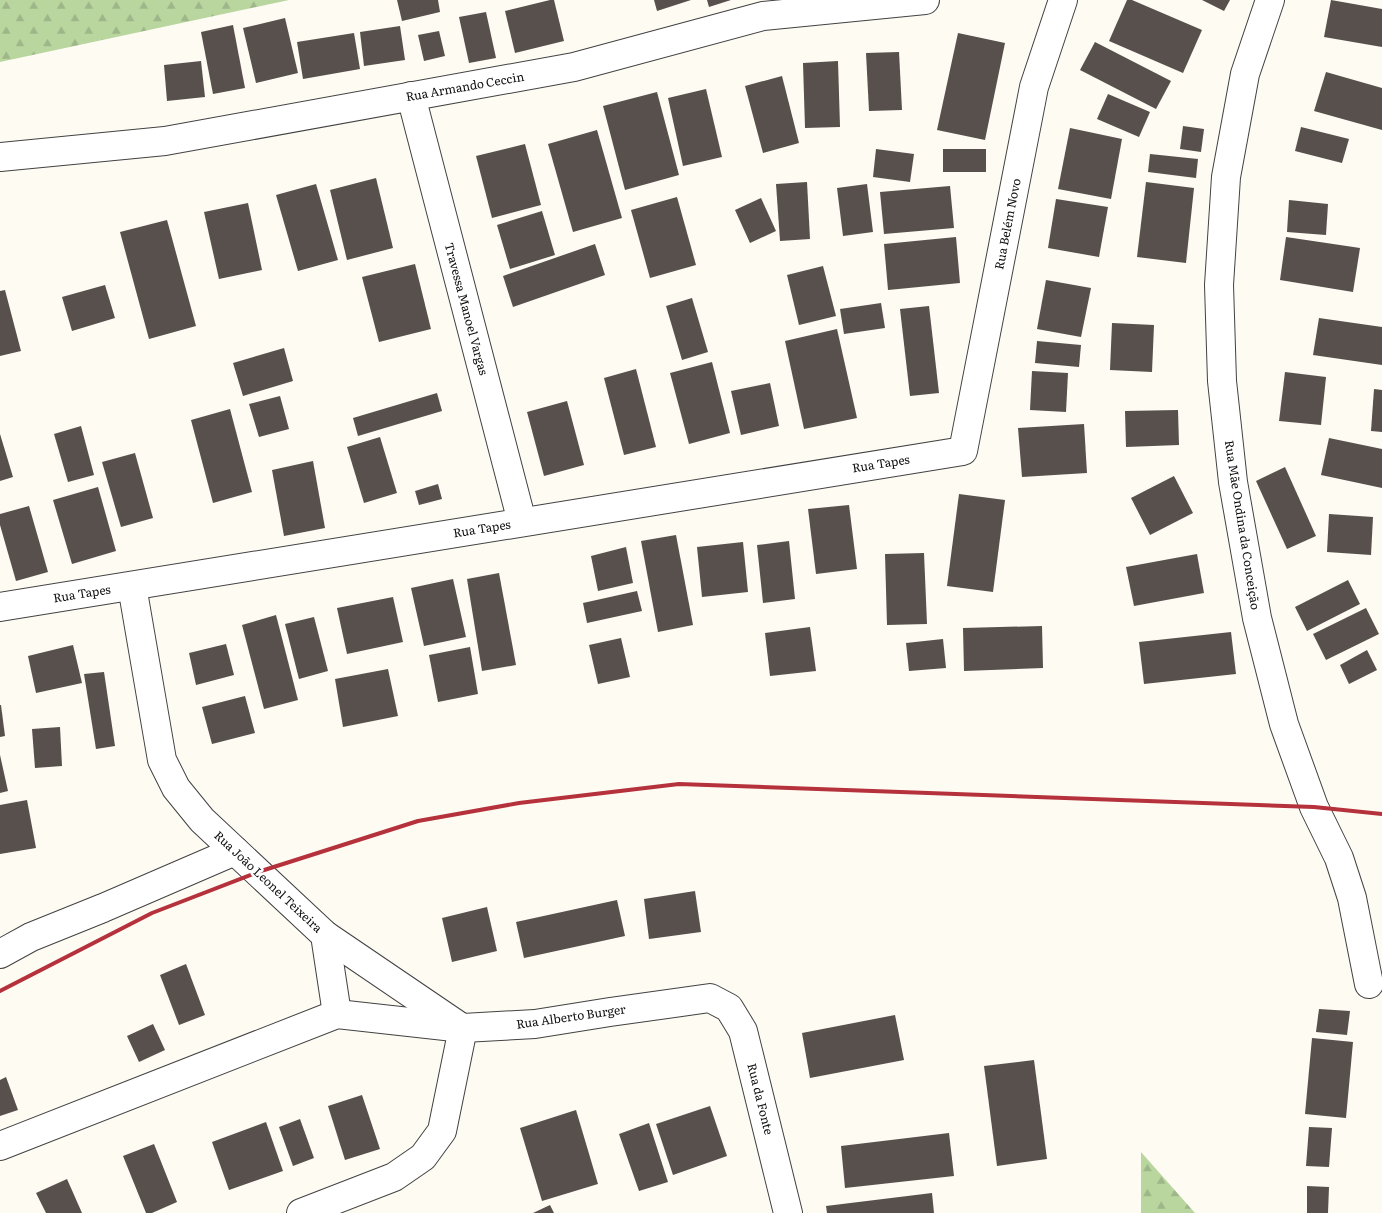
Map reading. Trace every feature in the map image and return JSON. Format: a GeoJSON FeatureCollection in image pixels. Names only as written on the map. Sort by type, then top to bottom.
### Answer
{"type":"FeatureCollection","features":[{"type":"Feature","properties":{"kind":"street","name":"Rua Armando Ceccin"},"geometry":{"type":"LineString","coordinates":[[0,156],[165,141],[574,67],[764,16],[926,0]]}},
{"type":"Feature","properties":{"kind":"street","name":"Rua Belém Novo"},"geometry":{"type":"LineString","coordinates":[[963,451],[1034,87],[1063,0]]}},
{"type":"Feature","properties":{"kind":"street","name":"Rua Mãe Ondina da Conceição"},"geometry":{"type":"LineString","coordinates":[[1270,0],[1245,74],[1226,177],[1219,285],[1222,380],[1233,482],[1257,618],[1284,724],[1314,806],[1338,858],[1352,898],[1369,984]]}},
{"type":"Feature","properties":{"kind":"street","name":"Travessa Manoel Vargas"},"geometry":{"type":"LineString","coordinates":[[411,96],[522,522]]}},
{"type":"Feature","properties":{"kind":"street","name":"Rua Tapes"},"geometry":{"type":"LineString","coordinates":[[0,607],[963,451]]}},
{"type":"Feature","properties":{"kind":"street","name":"Rua João Leonel Teixeira"},"geometry":{"type":"LineString","coordinates":[[132,586],[162,760],[176,788],[202,820],[325,935],[337,1014]]}},
{"type":"Feature","properties":{"kind":"street"},"geometry":{"type":"LineString","coordinates":[[0,954],[31,937],[235,851]]}},
{"type":"Feature","properties":{"kind":"street"},"geometry":{"type":"LineString","coordinates":[[301,1213],[394,1177],[423,1157],[442,1131],[463,1028],[325,935]]}},
{"type":"Feature","properties":{"kind":"street","name":"Rua Alberto Burger"},"geometry":{"type":"LineString","coordinates":[[337,1014],[463,1028],[536,1024],[710,998]]}},
{"type":"Feature","properties":{"kind":"street","name":"Rua da Fonte"},"geometry":{"type":"LineString","coordinates":[[710,998],[728,1008],[743,1031],[788,1213]]}},
{"type":"Feature","properties":{"kind":"street"},"geometry":{"type":"LineString","coordinates":[[0,1146],[337,1014]]}},
{"type":"Feature","properties":{"kind":"green space"},"geometry":{"type":"Polygon","coordinates":[[[0,0],[289,0],[0,62],[0,0]]]}},
{"type":"Feature","properties":{"kind":"green space"},"geometry":{"type":"Polygon","coordinates":[[[1141,1152],[1195,1213],[1141,1213],[1141,1152]]]}},
{"type":"Feature","properties":{"kind":"building"},"geometry":{"type":"Polygon","coordinates":[[[397,0],[438,0],[440,12],[402,21],[397,0]]]}},
{"type":"Feature","properties":{"kind":"building"},"geometry":{"type":"Polygon","coordinates":[[[554,0],[564,41],[515,53],[505,11],[554,0]]]}},
{"type":"Feature","properties":{"kind":"building"},"geometry":{"type":"Polygon","coordinates":[[[654,0],[691,0],[657,11],[654,0]]]}},
{"type":"Feature","properties":{"kind":"building"},"geometry":{"type":"Polygon","coordinates":[[[707,0],[731,0],[709,7],[707,0]]]}},
{"type":"Feature","properties":{"kind":"building"},"geometry":{"type":"Polygon","coordinates":[[[1127,0],[1132,0],[1202,30],[1183,73],[1109,41],[1127,0]]]}},
{"type":"Feature","properties":{"kind":"building"},"geometry":{"type":"Polygon","coordinates":[[[1202,0],[1230,0],[1224,11],[1202,0]]]}},
{"type":"Feature","properties":{"kind":"building"},"geometry":{"type":"Polygon","coordinates":[[[1331,0],[1382,9],[1382,47],[1324,37],[1331,0]]]}},
{"type":"Feature","properties":{"kind":"building"},"geometry":{"type":"Polygon","coordinates":[[[486,12],[496,58],[469,63],[459,17],[486,12]]]}},
{"type":"Feature","properties":{"kind":"building"},"geometry":{"type":"Polygon","coordinates":[[[285,18],[298,73],[256,83],[243,28],[285,18]]]}},
{"type":"Feature","properties":{"kind":"building"},"geometry":{"type":"Polygon","coordinates":[[[233,25],[245,88],[213,94],[201,32],[233,25]]]}},
{"type":"Feature","properties":{"kind":"building"},"geometry":{"type":"Polygon","coordinates":[[[400,26],[405,60],[364,66],[360,32],[400,26]]]}},
{"type":"Feature","properties":{"kind":"building"},"geometry":{"type":"Polygon","coordinates":[[[439,31],[445,56],[424,61],[418,35],[439,31]]]}},
{"type":"Feature","properties":{"kind":"building"},"geometry":{"type":"Polygon","coordinates":[[[354,33],[360,69],[303,79],[297,42],[354,33]]]}},
{"type":"Feature","properties":{"kind":"building"},"geometry":{"type":"Polygon","coordinates":[[[958,33],[1005,43],[985,140],[937,130],[958,33]]]}},
{"type":"Feature","properties":{"kind":"building"},"geometry":{"type":"Polygon","coordinates":[[[1095,42],[1171,81],[1156,109],[1080,70],[1095,42]]]}},
{"type":"Feature","properties":{"kind":"building"},"geometry":{"type":"Polygon","coordinates":[[[899,52],[902,110],[869,111],[866,53],[899,52]]]}},
{"type":"Feature","properties":{"kind":"building"},"geometry":{"type":"Polygon","coordinates":[[[201,61],[205,97],[167,101],[164,65],[201,61]]]}},
{"type":"Feature","properties":{"kind":"building"},"geometry":{"type":"Polygon","coordinates":[[[838,61],[840,127],[805,128],[803,63],[838,61]]]}},
{"type":"Feature","properties":{"kind":"building"},"geometry":{"type":"Polygon","coordinates":[[[1326,72],[1382,88],[1382,130],[1314,111],[1326,72]]]}},
{"type":"Feature","properties":{"kind":"building"},"geometry":{"type":"Polygon","coordinates":[[[782,76],[799,143],[763,153],[745,86],[782,76]]]}},
{"type":"Feature","properties":{"kind":"building"},"geometry":{"type":"Polygon","coordinates":[[[706,89],[722,157],[683,166],[668,98],[706,89]]]}},
{"type":"Feature","properties":{"kind":"building"},"geometry":{"type":"Polygon","coordinates":[[[657,92],[679,175],[625,190],[603,106],[657,92]]]}},
{"type":"Feature","properties":{"kind":"building"},"geometry":{"type":"Polygon","coordinates":[[[1108,94],[1150,112],[1139,137],[1097,119],[1108,94]]]}},
{"type":"Feature","properties":{"kind":"building"},"geometry":{"type":"Polygon","coordinates":[[[1183,126],[1204,129],[1201,152],[1180,149],[1183,126]]]}},
{"type":"Feature","properties":{"kind":"building"},"geometry":{"type":"Polygon","coordinates":[[[1301,127],[1349,139],[1342,163],[1295,151],[1301,127]]]}},
{"type":"Feature","properties":{"kind":"building"},"geometry":{"type":"Polygon","coordinates":[[[1070,128],[1122,139],[1111,199],[1058,189],[1070,128]]]}},
{"type":"Feature","properties":{"kind":"building"},"geometry":{"type":"Polygon","coordinates":[[[597,130],[622,218],[573,232],[548,144],[597,130]]]}},
{"type":"Feature","properties":{"kind":"building"},"geometry":{"type":"Polygon","coordinates":[[[525,144],[541,205],[492,218],[476,156],[525,144]]]}},
{"type":"Feature","properties":{"kind":"building"},"geometry":{"type":"Polygon","coordinates":[[[876,149],[914,154],[910,182],[873,177],[876,149]]]}},
{"type":"Feature","properties":{"kind":"building"},"geometry":{"type":"Polygon","coordinates":[[[943,149],[986,149],[986,172],[943,172],[943,149]]]}},
{"type":"Feature","properties":{"kind":"building"},"geometry":{"type":"Polygon","coordinates":[[[1150,154],[1198,159],[1196,178],[1148,172],[1150,154]]]}},
{"type":"Feature","properties":{"kind":"building"},"geometry":{"type":"Polygon","coordinates":[[[376,178],[393,248],[347,260],[330,190],[376,178]]]}},
{"type":"Feature","properties":{"kind":"building"},"geometry":{"type":"Polygon","coordinates":[[[807,182],[810,239],[780,241],[776,184],[807,182]]]}},
{"type":"Feature","properties":{"kind":"building"},"geometry":{"type":"Polygon","coordinates":[[[1146,182],[1194,188],[1186,263],[1137,257],[1146,182]]]}},
{"type":"Feature","properties":{"kind":"building"},"geometry":{"type":"Polygon","coordinates":[[[316,184],[338,260],[298,271],[276,195],[316,184]]]}},
{"type":"Feature","properties":{"kind":"building"},"geometry":{"type":"Polygon","coordinates":[[[867,184],[873,232],[843,236],[837,188],[867,184]]]}},
{"type":"Feature","properties":{"kind":"building"},"geometry":{"type":"Polygon","coordinates":[[[950,186],[954,228],[884,234],[880,192],[950,186]]]}},
{"type":"Feature","properties":{"kind":"building"},"geometry":{"type":"Polygon","coordinates":[[[677,197],[696,265],[650,278],[631,210],[677,197]]]}},
{"type":"Feature","properties":{"kind":"building"},"geometry":{"type":"Polygon","coordinates":[[[761,198],[776,231],[750,243],[735,210],[761,198]]]}},
{"type":"Feature","properties":{"kind":"building"},"geometry":{"type":"Polygon","coordinates":[[[1056,199],[1108,207],[1099,257],[1048,248],[1056,199]]]}},
{"type":"Feature","properties":{"kind":"building"},"geometry":{"type":"Polygon","coordinates":[[[1289,200],[1328,204],[1326,235],[1287,232],[1289,200]]]}},
{"type":"Feature","properties":{"kind":"building"},"geometry":{"type":"Polygon","coordinates":[[[248,203],[262,270],[219,279],[204,212],[248,203]]]}},
{"type":"Feature","properties":{"kind":"building"},"geometry":{"type":"Polygon","coordinates":[[[542,211],[555,255],[510,269],[497,225],[542,211]]]}},
{"type":"Feature","properties":{"kind":"building"},"geometry":{"type":"Polygon","coordinates":[[[167,220],[196,326],[149,339],[120,232],[167,220]]]}},
{"type":"Feature","properties":{"kind":"building"},"geometry":{"type":"Polygon","coordinates":[[[956,237],[960,283],[888,290],[884,244],[956,237]]]}},
{"type":"Feature","properties":{"kind":"building"},"geometry":{"type":"Polygon","coordinates":[[[1286,237],[1360,248],[1353,292],[1280,280],[1286,237]]]}},
{"type":"Feature","properties":{"kind":"building"},"geometry":{"type":"Polygon","coordinates":[[[595,244],[605,275],[513,307],[503,276],[595,244]]]}},
{"type":"Feature","properties":{"kind":"building"},"geometry":{"type":"Polygon","coordinates":[[[415,264],[431,329],[379,342],[362,277],[415,264]]]}},
{"type":"Feature","properties":{"kind":"building"},"geometry":{"type":"Polygon","coordinates":[[[823,266],[836,316],[799,325],[787,275],[823,266]]]}},
{"type":"Feature","properties":{"kind":"building"},"geometry":{"type":"Polygon","coordinates":[[[1046,280],[1091,288],[1081,337],[1037,329],[1046,280]]]}},
{"type":"Feature","properties":{"kind":"building"},"geometry":{"type":"Polygon","coordinates":[[[105,285],[115,318],[72,331],[62,297],[105,285]]]}},
{"type":"Feature","properties":{"kind":"building"},"geometry":{"type":"Polygon","coordinates":[[[5,290],[21,351],[0,356],[0,291],[5,290]]]}},
{"type":"Feature","properties":{"kind":"building"},"geometry":{"type":"Polygon","coordinates":[[[692,298],[708,352],[682,360],[666,306],[692,298]]]}},
{"type":"Feature","properties":{"kind":"building"},"geometry":{"type":"Polygon","coordinates":[[[881,303],[885,328],[844,334],[840,309],[881,303]]]}},
{"type":"Feature","properties":{"kind":"building"},"geometry":{"type":"Polygon","coordinates":[[[929,306],[939,393],[910,396],[900,309],[929,306]]]}},
{"type":"Feature","properties":{"kind":"building"},"geometry":{"type":"Polygon","coordinates":[[[1319,318],[1382,327],[1382,365],[1313,355],[1319,318]]]}},
{"type":"Feature","properties":{"kind":"building"},"geometry":{"type":"Polygon","coordinates":[[[1112,323],[1154,325],[1152,372],[1110,370],[1112,323]]]}},
{"type":"Feature","properties":{"kind":"building"},"geometry":{"type":"Polygon","coordinates":[[[837,329],[857,418],[804,429],[785,341],[837,329]]]}},
{"type":"Feature","properties":{"kind":"building"},"geometry":{"type":"Polygon","coordinates":[[[1037,341],[1081,345],[1079,367],[1035,363],[1037,341]]]}},
{"type":"Feature","properties":{"kind":"building"},"geometry":{"type":"Polygon","coordinates":[[[284,348],[293,381],[243,396],[233,363],[284,348]]]}},
{"type":"Feature","properties":{"kind":"building"},"geometry":{"type":"Polygon","coordinates":[[[712,362],[730,433],[689,444],[670,373],[712,362]]]}},
{"type":"Feature","properties":{"kind":"building"},"geometry":{"type":"Polygon","coordinates":[[[636,369],[656,447],[624,455],[604,378],[636,369]]]}},
{"type":"Feature","properties":{"kind":"building"},"geometry":{"type":"Polygon","coordinates":[[[1032,371],[1068,373],[1066,412],[1030,410],[1032,371]]]}},
{"type":"Feature","properties":{"kind":"building"},"geometry":{"type":"Polygon","coordinates":[[[1285,372],[1326,377],[1321,425],[1279,421],[1285,372]]]}},
{"type":"Feature","properties":{"kind":"building"},"geometry":{"type":"Polygon","coordinates":[[[770,383],[779,426],[741,435],[731,391],[770,383]]]}},
{"type":"Feature","properties":{"kind":"building"},"geometry":{"type":"Polygon","coordinates":[[[1374,389],[1382,390],[1382,432],[1371,431],[1374,389]]]}},
{"type":"Feature","properties":{"kind":"building"},"geometry":{"type":"Polygon","coordinates":[[[437,393],[442,411],[358,436],[353,418],[437,393]]]}},
{"type":"Feature","properties":{"kind":"building"},"geometry":{"type":"Polygon","coordinates":[[[280,396],[289,429],[259,437],[249,404],[280,396]]]}},
{"type":"Feature","properties":{"kind":"building"},"geometry":{"type":"Polygon","coordinates":[[[567,401],[584,465],[544,476],[527,412],[567,401]]]}},
{"type":"Feature","properties":{"kind":"building"},"geometry":{"type":"Polygon","coordinates":[[[230,409],[252,492],[213,503],[191,420],[230,409]]]}},
{"type":"Feature","properties":{"kind":"building"},"geometry":{"type":"Polygon","coordinates":[[[1178,410],[1179,445],[1126,447],[1125,411],[1178,410]]]}},
{"type":"Feature","properties":{"kind":"building"},"geometry":{"type":"Polygon","coordinates":[[[1084,424],[1087,473],[1022,477],[1018,428],[1084,424]]]}},
{"type":"Feature","properties":{"kind":"building"},"geometry":{"type":"Polygon","coordinates":[[[81,426],[94,475],[68,482],[54,434],[81,426]]]}},
{"type":"Feature","properties":{"kind":"building"},"geometry":{"type":"Polygon","coordinates":[[[0,434],[13,477],[0,481],[0,434]]]}},
{"type":"Feature","properties":{"kind":"building"},"geometry":{"type":"Polygon","coordinates":[[[380,437],[397,493],[364,503],[347,447],[380,437]]]}},
{"type":"Feature","properties":{"kind":"building"},"geometry":{"type":"Polygon","coordinates":[[[1329,438],[1382,449],[1382,488],[1321,475],[1329,438]]]}},
{"type":"Feature","properties":{"kind":"building"},"geometry":{"type":"Polygon","coordinates":[[[135,453],[153,518],[121,527],[102,462],[135,453]]]}},
{"type":"Feature","properties":{"kind":"building"},"geometry":{"type":"Polygon","coordinates":[[[313,461],[325,528],[284,536],[272,470],[313,461]]]}},
{"type":"Feature","properties":{"kind":"building"},"geometry":{"type":"Polygon","coordinates":[[[1285,467],[1316,536],[1287,549],[1256,481],[1285,467]]]}},
{"type":"Feature","properties":{"kind":"building"},"geometry":{"type":"Polygon","coordinates":[[[1174,476],[1193,513],[1150,535],[1131,498],[1174,476]]]}},
{"type":"Feature","properties":{"kind":"building"},"geometry":{"type":"Polygon","coordinates":[[[438,484],[442,499],[419,505],[415,491],[438,484]]]}},
{"type":"Feature","properties":{"kind":"building"},"geometry":{"type":"Polygon","coordinates":[[[98,487],[116,551],[72,564],[53,500],[98,487]]]}},
{"type":"Feature","properties":{"kind":"building"},"geometry":{"type":"Polygon","coordinates":[[[959,494],[1005,500],[993,592],[947,586],[959,494]]]}},
{"type":"Feature","properties":{"kind":"building"},"geometry":{"type":"Polygon","coordinates":[[[849,505],[857,569],[816,574],[808,509],[849,505]]]}},
{"type":"Feature","properties":{"kind":"building"},"geometry":{"type":"Polygon","coordinates":[[[29,506],[48,572],[16,581],[0,525],[0,514],[29,506]]]}},
{"type":"Feature","properties":{"kind":"building"},"geometry":{"type":"Polygon","coordinates":[[[1329,514],[1373,517],[1371,555],[1327,552],[1329,514]]]}},
{"type":"Feature","properties":{"kind":"building"},"geometry":{"type":"Polygon","coordinates":[[[676,535],[693,625],[658,632],[641,541],[676,535]]]}},
{"type":"Feature","properties":{"kind":"building"},"geometry":{"type":"Polygon","coordinates":[[[789,541],[795,599],[763,603],[757,545],[789,541]]]}},
{"type":"Feature","properties":{"kind":"building"},"geometry":{"type":"Polygon","coordinates":[[[743,542],[748,592],[702,597],[697,547],[743,542]]]}},
{"type":"Feature","properties":{"kind":"building"},"geometry":{"type":"Polygon","coordinates":[[[626,547],[633,583],[598,591],[591,556],[626,547]]]}},
{"type":"Feature","properties":{"kind":"building"},"geometry":{"type":"Polygon","coordinates":[[[924,553],[927,624],[887,625],[885,554],[924,553]]]}},
{"type":"Feature","properties":{"kind":"building"},"geometry":{"type":"Polygon","coordinates":[[[1197,554],[1204,593],[1134,606],[1126,567],[1197,554]]]}},
{"type":"Feature","properties":{"kind":"building"},"geometry":{"type":"Polygon","coordinates":[[[499,573],[516,665],[482,671],[467,579],[499,573]]]}},
{"type":"Feature","properties":{"kind":"building"},"geometry":{"type":"Polygon","coordinates":[[[453,579],[466,637],[424,646],[411,588],[453,579]]]}},
{"type":"Feature","properties":{"kind":"building"},"geometry":{"type":"Polygon","coordinates":[[[1348,580],[1360,604],[1307,631],[1295,607],[1348,580]]]}},
{"type":"Feature","properties":{"kind":"building"},"geometry":{"type":"Polygon","coordinates":[[[637,591],[642,611],[587,623],[583,603],[637,591]]]}},
{"type":"Feature","properties":{"kind":"building"},"geometry":{"type":"Polygon","coordinates":[[[393,597],[403,642],[347,654],[337,608],[393,597]]]}},
{"type":"Feature","properties":{"kind":"building"},"geometry":{"type":"Polygon","coordinates":[[[1366,608],[1379,634],[1326,660],[1313,634],[1366,608]]]}},
{"type":"Feature","properties":{"kind":"building"},"geometry":{"type":"Polygon","coordinates":[[[276,615],[298,700],[264,709],[242,625],[276,615]]]}},
{"type":"Feature","properties":{"kind":"building"},"geometry":{"type":"Polygon","coordinates":[[[314,617],[328,671],[299,679],[285,624],[314,617]]]}},
{"type":"Feature","properties":{"kind":"building"},"geometry":{"type":"Polygon","coordinates":[[[1042,626],[1043,668],[964,671],[963,628],[1042,626]]]}},
{"type":"Feature","properties":{"kind":"building"},"geometry":{"type":"Polygon","coordinates":[[[810,627],[816,671],[770,676],[765,633],[810,627]]]}},
{"type":"Feature","properties":{"kind":"building"},"geometry":{"type":"Polygon","coordinates":[[[1231,632],[1236,674],[1144,684],[1139,642],[1231,632]]]}},
{"type":"Feature","properties":{"kind":"building"},"geometry":{"type":"Polygon","coordinates":[[[621,638],[630,677],[598,684],[589,645],[621,638]]]}},
{"type":"Feature","properties":{"kind":"building"},"geometry":{"type":"Polygon","coordinates":[[[943,639],[946,668],[909,671],[906,643],[943,639]]]}},
{"type":"Feature","properties":{"kind":"building"},"geometry":{"type":"Polygon","coordinates":[[[226,644],[234,675],[196,685],[189,653],[226,644]]]}},
{"type":"Feature","properties":{"kind":"building"},"geometry":{"type":"Polygon","coordinates":[[[73,645],[82,683],[36,693],[28,656],[73,645]]]}},
{"type":"Feature","properties":{"kind":"building"},"geometry":{"type":"Polygon","coordinates":[[[470,647],[478,694],[438,702],[429,655],[470,647]]]}},
{"type":"Feature","properties":{"kind":"building"},"geometry":{"type":"Polygon","coordinates":[[[1367,650],[1377,670],[1349,684],[1340,665],[1367,650]]]}},
{"type":"Feature","properties":{"kind":"building"},"geometry":{"type":"Polygon","coordinates":[[[388,669],[398,716],[343,727],[335,679],[388,669]]]}},
{"type":"Feature","properties":{"kind":"building"},"geometry":{"type":"Polygon","coordinates":[[[104,672],[115,746],[96,749],[84,674],[104,672]]]}},
{"type":"Feature","properties":{"kind":"building"},"geometry":{"type":"Polygon","coordinates":[[[245,696],[255,733],[212,744],[202,707],[245,696]]]}},
{"type":"Feature","properties":{"kind":"building"},"geometry":{"type":"Polygon","coordinates":[[[0,705],[5,736],[0,737],[0,705]]]}},
{"type":"Feature","properties":{"kind":"building"},"geometry":{"type":"Polygon","coordinates":[[[60,727],[62,766],[35,768],[32,729],[60,727]]]}},
{"type":"Feature","properties":{"kind":"building"},"geometry":{"type":"Polygon","coordinates":[[[0,755],[8,791],[0,793],[0,755]]]}},
{"type":"Feature","properties":{"kind":"building"},"geometry":{"type":"Polygon","coordinates":[[[27,800],[36,848],[0,854],[0,805],[27,800]]]}},
{"type":"Feature","properties":{"kind":"building"},"geometry":{"type":"Polygon","coordinates":[[[695,891],[701,932],[649,939],[644,899],[695,891]]]}},
{"type":"Feature","properties":{"kind":"building"},"geometry":{"type":"Polygon","coordinates":[[[617,900],[625,936],[524,958],[516,922],[617,900]]]}},
{"type":"Feature","properties":{"kind":"building"},"geometry":{"type":"Polygon","coordinates":[[[487,907],[497,951],[452,962],[442,918],[487,907]]]}},
{"type":"Feature","properties":{"kind":"building"},"geometry":{"type":"Polygon","coordinates":[[[186,964],[205,1015],[179,1025],[160,975],[186,964]]]}},
{"type":"Feature","properties":{"kind":"building"},"geometry":{"type":"Polygon","coordinates":[[[1319,1009],[1350,1011],[1347,1035],[1316,1032],[1319,1009]]]}},
{"type":"Feature","properties":{"kind":"building"},"geometry":{"type":"Polygon","coordinates":[[[895,1015],[904,1060],[810,1078],[802,1033],[895,1015]]]}},
{"type":"Feature","properties":{"kind":"building"},"geometry":{"type":"Polygon","coordinates":[[[153,1024],[165,1050],[139,1062],[127,1036],[153,1024]]]}},
{"type":"Feature","properties":{"kind":"building"},"geometry":{"type":"Polygon","coordinates":[[[1312,1038],[1353,1042],[1346,1118],[1305,1114],[1312,1038]]]}},
{"type":"Feature","properties":{"kind":"building"},"geometry":{"type":"Polygon","coordinates":[[[1034,1060],[1047,1159],[997,1166],[984,1066],[1034,1060]]]}},
{"type":"Feature","properties":{"kind":"building"},"geometry":{"type":"Polygon","coordinates":[[[6,1077],[18,1110],[0,1116],[0,1080],[6,1077]]]}},
{"type":"Feature","properties":{"kind":"building"},"geometry":{"type":"Polygon","coordinates":[[[362,1095],[380,1149],[345,1160],[328,1106],[362,1095]]]}},
{"type":"Feature","properties":{"kind":"building"},"geometry":{"type":"Polygon","coordinates":[[[710,1106],[727,1156],[673,1175],[656,1124],[710,1106]]]}},
{"type":"Feature","properties":{"kind":"building"},"geometry":{"type":"Polygon","coordinates":[[[576,1110],[598,1184],[542,1201],[520,1128],[576,1110]]]}},
{"type":"Feature","properties":{"kind":"building"},"geometry":{"type":"Polygon","coordinates":[[[300,1119],[314,1158],[293,1166],[279,1127],[300,1119]]]}},
{"type":"Feature","properties":{"kind":"building"},"geometry":{"type":"Polygon","coordinates":[[[266,1122],[283,1171],[229,1190],[212,1142],[266,1122]]]}},
{"type":"Feature","properties":{"kind":"building"},"geometry":{"type":"Polygon","coordinates":[[[649,1123],[668,1182],[639,1191],[619,1134],[649,1123]]]}},
{"type":"Feature","properties":{"kind":"building"},"geometry":{"type":"Polygon","coordinates":[[[1309,1127],[1332,1128],[1329,1167],[1306,1166],[1309,1127]]]}},
{"type":"Feature","properties":{"kind":"building"},"geometry":{"type":"Polygon","coordinates":[[[949,1133],[954,1176],[845,1188],[841,1146],[949,1133]]]}},
{"type":"Feature","properties":{"kind":"building"},"geometry":{"type":"Polygon","coordinates":[[[154,1144],[177,1202],[152,1213],[146,1213],[123,1156],[154,1144]]]}},
{"type":"Feature","properties":{"kind":"building"},"geometry":{"type":"Polygon","coordinates":[[[67,1179],[82,1213],[46,1213],[36,1193],[67,1179]]]}},
{"type":"Feature","properties":{"kind":"building"},"geometry":{"type":"Polygon","coordinates":[[[1307,1186],[1329,1187],[1328,1213],[1307,1213],[1307,1186]]]}},
{"type":"Feature","properties":{"kind":"building"},"geometry":{"type":"Polygon","coordinates":[[[932,1193],[934,1213],[827,1213],[826,1206],[932,1193]]]}},
{"type":"Feature","properties":{"kind":"building"},"geometry":{"type":"Polygon","coordinates":[[[550,1205],[554,1213],[533,1213],[550,1205]]]}},
{"type":"Feature","properties":{"kind":"railway"},"geometry":{"type":"LineString","coordinates":[[0,991],[152,913],[258,872],[418,821],[519,803],[679,784],[1314,807],[1382,814]]}}]}
